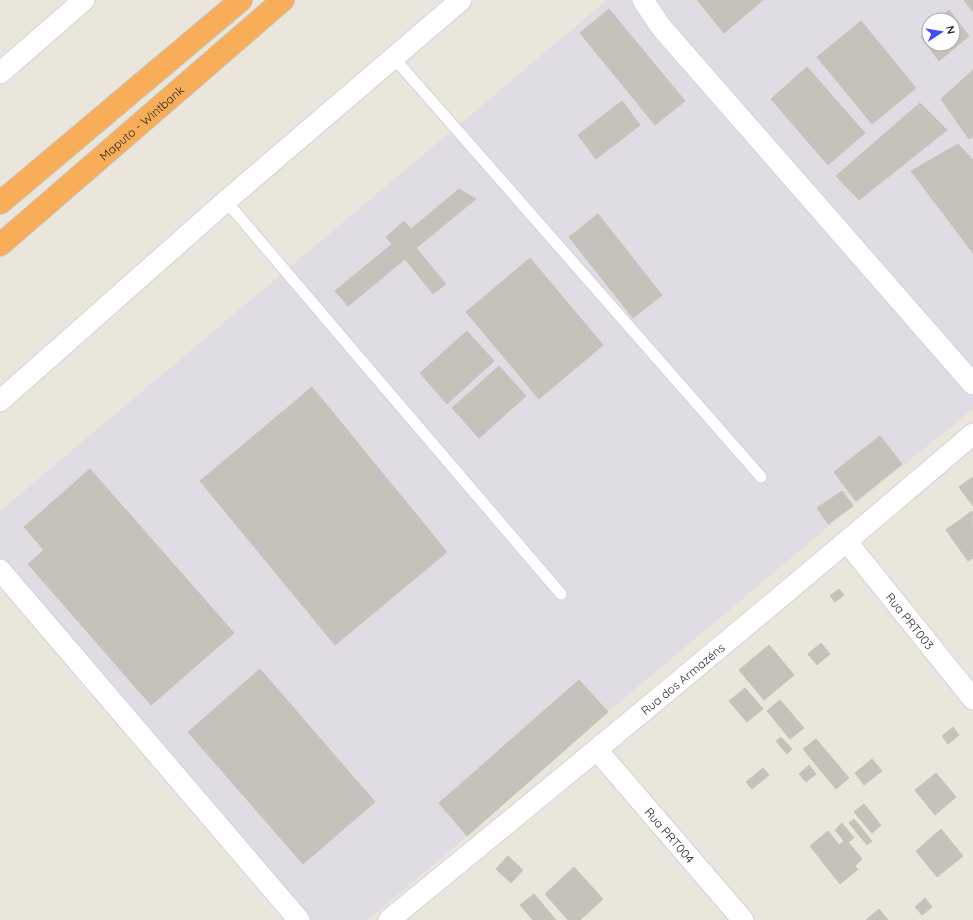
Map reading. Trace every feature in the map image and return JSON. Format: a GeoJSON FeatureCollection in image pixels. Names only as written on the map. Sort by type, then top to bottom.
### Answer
{"type":"FeatureCollection","features":[{"type":"Feature","properties":{"kind":"highway"},"geometry":{"type":"LineString","coordinates":[[0,203],[241,0]]}},
{"type":"Feature","properties":{"kind":"highway","name":"Maputo - Wintbank"},"geometry":{"type":"LineString","coordinates":[[0,245],[283,0]]}},
{"type":"Feature","properties":{"kind":"street"},"geometry":{"type":"LineString","coordinates":[[0,73],[84,0]]}},
{"type":"Feature","properties":{"kind":"street"},"geometry":{"type":"LineString","coordinates":[[0,400],[226,200],[462,0]]}},
{"type":"Feature","properties":{"kind":"street"},"geometry":{"type":"LineString","coordinates":[[643,0],[661,27],[973,384]]}},
{"type":"Feature","properties":{"kind":"street","name":"Rua dos Armazéns"},"geometry":{"type":"LineString","coordinates":[[389,920],[597,750],[973,434]]}},
{"type":"Feature","properties":{"kind":"street","name":"Rua PRT003"},"geometry":{"type":"LineString","coordinates":[[846,542],[973,699]]}},
{"type":"Feature","properties":{"kind":"street"},"geometry":{"type":"LineString","coordinates":[[0,570],[299,920]]}},
{"type":"Feature","properties":{"kind":"street","name":"Rua PRT004"},"geometry":{"type":"LineString","coordinates":[[597,750],[743,920]]}},
{"type":"Feature","properties":{"kind":"lane"},"geometry":{"type":"LineString","coordinates":[[394,58],[761,477]]}},
{"type":"Feature","properties":{"kind":"lane"},"geometry":{"type":"LineString","coordinates":[[226,200],[561,594]]}},
{"type":"Feature","properties":{"kind":"shaded area"},"geometry":{"type":"Polygon","coordinates":[[[607,0],[973,0],[973,409],[853,506],[608,712],[467,836],[368,920],[310,920],[0,579],[0,511],[607,0]]]}},
{"type":"Feature","properties":{"kind":"building"},"geometry":{"type":"Polygon","coordinates":[[[697,0],[763,0],[724,33],[697,0]]]}},
{"type":"Feature","properties":{"kind":"building"},"geometry":{"type":"Polygon","coordinates":[[[964,0],[973,0],[973,12],[964,0]]]}},
{"type":"Feature","properties":{"kind":"building"},"geometry":{"type":"Polygon","coordinates":[[[609,9],[685,101],[655,125],[580,33],[609,9]]]}},
{"type":"Feature","properties":{"kind":"building"},"geometry":{"type":"Polygon","coordinates":[[[861,21],[916,88],[872,124],[817,57],[861,21]]]}},
{"type":"Feature","properties":{"kind":"building"},"geometry":{"type":"Polygon","coordinates":[[[961,26],[969,36],[961,43],[961,26]]]}},
{"type":"Feature","properties":{"kind":"building"},"geometry":{"type":"Polygon","coordinates":[[[932,52],[950,52],[939,61],[932,52]]]}},
{"type":"Feature","properties":{"kind":"building"},"geometry":{"type":"Polygon","coordinates":[[[807,67],[865,133],[828,165],[771,99],[807,67]]]}},
{"type":"Feature","properties":{"kind":"building"},"geometry":{"type":"Polygon","coordinates":[[[973,70],[973,136],[969,139],[941,99],[973,70]]]}},
{"type":"Feature","properties":{"kind":"building"},"geometry":{"type":"Polygon","coordinates":[[[622,101],[640,125],[596,159],[578,135],[622,101]]]}},
{"type":"Feature","properties":{"kind":"building"},"geometry":{"type":"Polygon","coordinates":[[[920,103],[947,130],[859,200],[836,176],[920,103]]]}},
{"type":"Feature","properties":{"kind":"building"},"geometry":{"type":"Polygon","coordinates":[[[958,144],[973,160],[973,253],[911,171],[958,144]]]}},
{"type":"Feature","properties":{"kind":"building"},"geometry":{"type":"Polygon","coordinates":[[[459,189],[476,199],[416,248],[446,284],[433,294],[405,259],[348,306],[335,291],[392,244],[386,237],[404,221],[411,229],[459,189]]]}},
{"type":"Feature","properties":{"kind":"building"},"geometry":{"type":"Polygon","coordinates":[[[598,214],[662,295],[633,318],[569,237],[598,214]]]}},
{"type":"Feature","properties":{"kind":"building"},"geometry":{"type":"Polygon","coordinates":[[[530,258],[603,345],[539,399],[466,312],[530,258]]]}},
{"type":"Feature","properties":{"kind":"building"},"geometry":{"type":"Polygon","coordinates":[[[467,331],[494,361],[447,404],[420,373],[467,331]]]}},
{"type":"Feature","properties":{"kind":"building"},"geometry":{"type":"Polygon","coordinates":[[[499,366],[526,396],[479,438],[452,408],[499,366]]]}},
{"type":"Feature","properties":{"kind":"building"},"geometry":{"type":"Polygon","coordinates":[[[312,387],[447,552],[335,645],[200,481],[312,387]]]}},
{"type":"Feature","properties":{"kind":"building"},"geometry":{"type":"Polygon","coordinates":[[[880,436],[902,464],[856,501],[834,472],[880,436]]]}},
{"type":"Feature","properties":{"kind":"building"},"geometry":{"type":"Polygon","coordinates":[[[90,469],[234,633],[151,705],[28,564],[44,550],[24,527],[90,469]]]}},
{"type":"Feature","properties":{"kind":"building"},"geometry":{"type":"Polygon","coordinates":[[[973,477],[973,506],[959,487],[973,477]]]}},
{"type":"Feature","properties":{"kind":"building"},"geometry":{"type":"Polygon","coordinates":[[[842,491],[853,506],[828,524],[817,508],[842,491]]]}},
{"type":"Feature","properties":{"kind":"building"},"geometry":{"type":"Polygon","coordinates":[[[972,511],[973,558],[968,561],[946,530],[972,511]]]}},
{"type":"Feature","properties":{"kind":"building"},"geometry":{"type":"Polygon","coordinates":[[[839,589],[844,595],[835,602],[830,596],[839,589]]]}},
{"type":"Feature","properties":{"kind":"building"},"geometry":{"type":"Polygon","coordinates":[[[821,643],[830,654],[817,665],[808,654],[821,643]]]}},
{"type":"Feature","properties":{"kind":"building"},"geometry":{"type":"Polygon","coordinates":[[[769,645],[794,675],[764,700],[739,670],[769,645]]]}},
{"type":"Feature","properties":{"kind":"building"},"geometry":{"type":"Polygon","coordinates":[[[260,669],[375,802],[303,864],[188,732],[260,669]]]}},
{"type":"Feature","properties":{"kind":"building"},"geometry":{"type":"Polygon","coordinates":[[[579,680],[608,712],[467,836],[439,803],[579,680]]]}},
{"type":"Feature","properties":{"kind":"building"},"geometry":{"type":"Polygon","coordinates":[[[745,688],[763,709],[747,722],[729,701],[745,688]]]}},
{"type":"Feature","properties":{"kind":"building"},"geometry":{"type":"Polygon","coordinates":[[[780,700],[804,728],[790,739],[767,711],[780,700]]]}},
{"type":"Feature","properties":{"kind":"building"},"geometry":{"type":"Polygon","coordinates":[[[953,727],[959,735],[948,744],[942,736],[953,727]]]}},
{"type":"Feature","properties":{"kind":"building"},"geometry":{"type":"Polygon","coordinates":[[[781,737],[792,749],[787,754],[776,741],[781,737]]]}},
{"type":"Feature","properties":{"kind":"building"},"geometry":{"type":"Polygon","coordinates":[[[816,739],[849,778],[836,789],[803,749],[816,739]]]}},
{"type":"Feature","properties":{"kind":"building"},"geometry":{"type":"Polygon","coordinates":[[[872,759],[882,771],[864,785],[855,773],[872,759]]]}},
{"type":"Feature","properties":{"kind":"building"},"geometry":{"type":"Polygon","coordinates":[[[809,765],[816,774],[806,782],[799,774],[809,765]]]}},
{"type":"Feature","properties":{"kind":"building"},"geometry":{"type":"Polygon","coordinates":[[[763,768],[769,775],[752,789],[746,782],[763,768]]]}},
{"type":"Feature","properties":{"kind":"building"},"geometry":{"type":"Polygon","coordinates":[[[936,773],[956,797],[935,815],[915,790],[936,773]]]}},
{"type":"Feature","properties":{"kind":"building"},"geometry":{"type":"Polygon","coordinates":[[[864,804],[881,825],[872,833],[854,812],[864,804]]]}},
{"type":"Feature","properties":{"kind":"building"},"geometry":{"type":"Polygon","coordinates":[[[854,819],[872,841],[867,845],[849,823],[854,819]]]}},
{"type":"Feature","properties":{"kind":"building"},"geometry":{"type":"Polygon","coordinates":[[[842,823],[854,838],[848,842],[862,859],[855,866],[858,869],[840,884],[810,846],[828,831],[839,845],[844,841],[835,830],[842,823]]]}},
{"type":"Feature","properties":{"kind":"building"},"geometry":{"type":"Polygon","coordinates":[[[941,829],[963,856],[937,877],[916,851],[941,829]]]}},
{"type":"Feature","properties":{"kind":"building"},"geometry":{"type":"Polygon","coordinates":[[[508,856],[523,870],[511,883],[496,869],[508,856]]]}},
{"type":"Feature","properties":{"kind":"building"},"geometry":{"type":"Polygon","coordinates":[[[574,867],[603,899],[580,920],[568,920],[545,894],[574,867]]]}},
{"type":"Feature","properties":{"kind":"building"},"geometry":{"type":"Polygon","coordinates":[[[534,894],[556,920],[533,920],[520,905],[534,894]]]}},
{"type":"Feature","properties":{"kind":"building"},"geometry":{"type":"Polygon","coordinates":[[[925,898],[932,907],[922,915],[915,907],[925,898]]]}},
{"type":"Feature","properties":{"kind":"building"},"geometry":{"type":"Polygon","coordinates":[[[879,909],[888,920],[866,920],[879,909]]]}}]}
